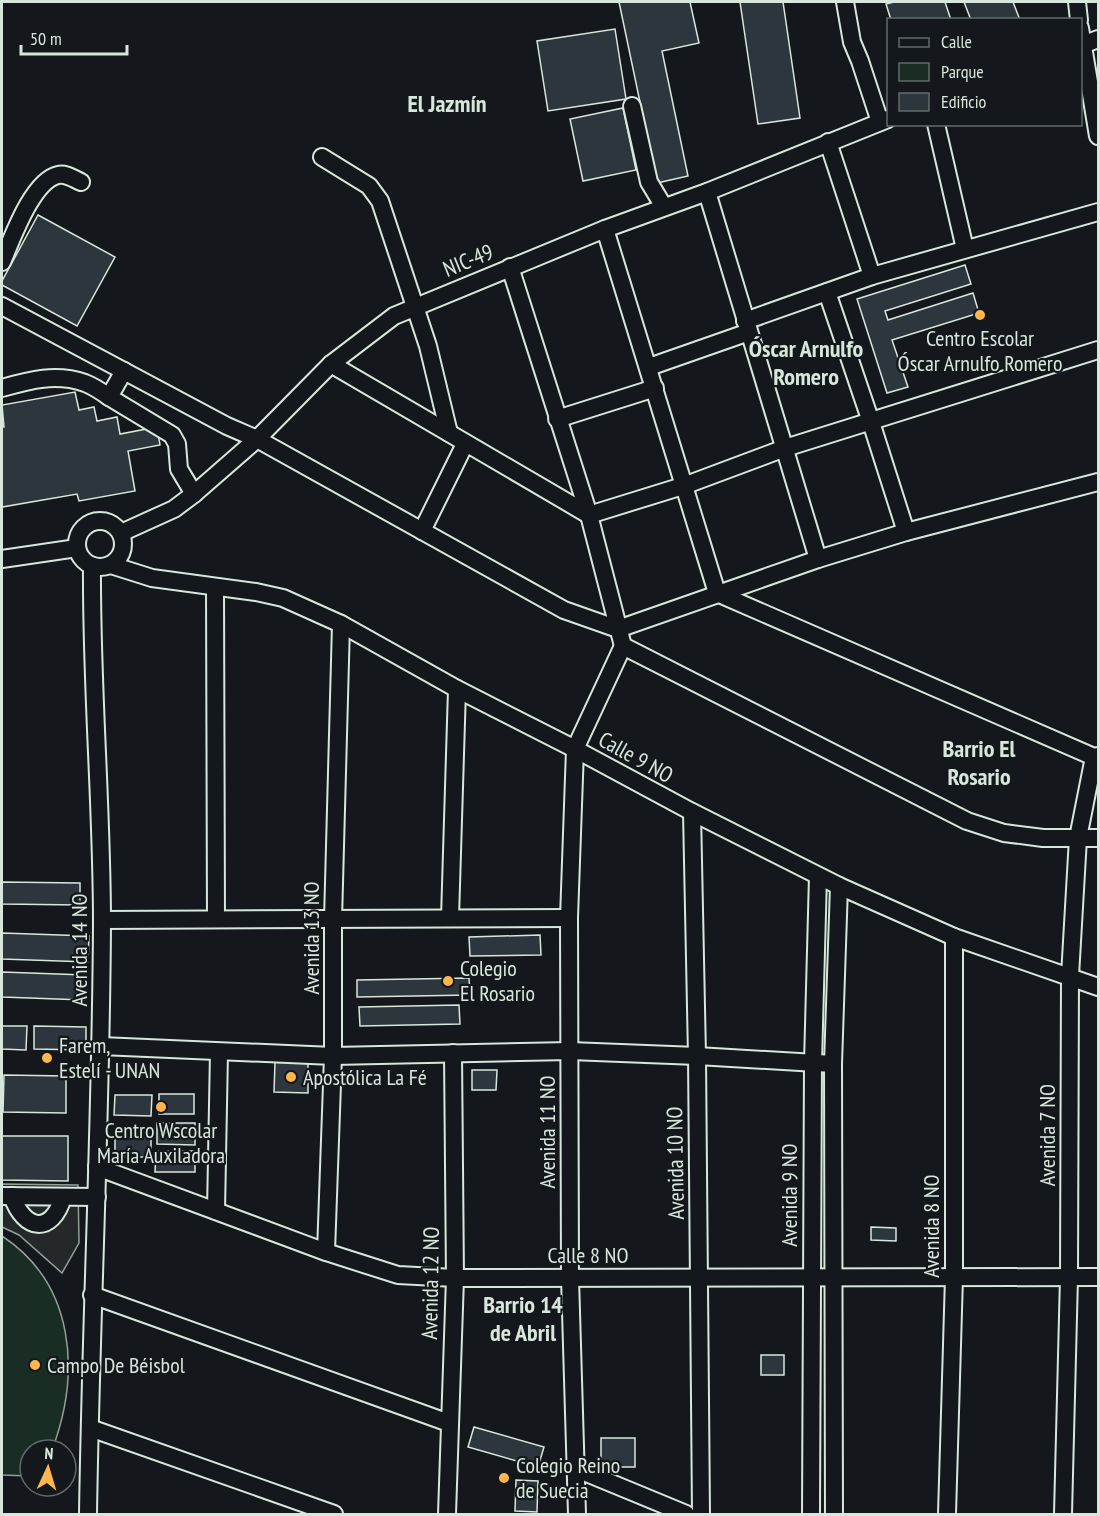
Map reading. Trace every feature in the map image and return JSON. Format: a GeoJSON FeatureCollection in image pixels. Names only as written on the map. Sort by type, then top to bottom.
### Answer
{"type":"FeatureCollection","features":[{"type":"Feature","properties":{"kind":"street"},"geometry":{"type":"LineString","coordinates":[[845,2],[852,42],[884,120]]}},
{"type":"Feature","properties":{"kind":"street"},"geometry":{"type":"LineString","coordinates":[[1077,2],[1079,18]]}},
{"type":"Feature","properties":{"kind":"street"},"geometry":{"type":"LineString","coordinates":[[1086,39],[1098,136]]}},
{"type":"Feature","properties":{"kind":"street"},"geometry":{"type":"LineString","coordinates":[[632,106],[649,182],[664,207]]}},
{"type":"Feature","properties":{"kind":"street","name":"NIC-49"},"geometry":{"type":"LineString","coordinates":[[121,534],[174,509],[194,494],[257,439],[330,364],[394,316],[605,229],[708,192],[884,120]]}},
{"type":"Feature","properties":{"kind":"street"},"geometry":{"type":"LineString","coordinates":[[936,126],[965,249]]}},
{"type":"Feature","properties":{"kind":"street"},"geometry":{"type":"LineString","coordinates":[[828,142],[872,276]]}},
{"type":"Feature","properties":{"kind":"street"},"geometry":{"type":"LineString","coordinates":[[322,157],[369,186],[380,201],[428,346],[449,433]]}},
{"type":"Feature","properties":{"kind":"street"},"geometry":{"type":"LineString","coordinates":[[2,262],[39,188],[58,175],[65,175],[81,182]]}},
{"type":"Feature","properties":{"kind":"street"},"geometry":{"type":"LineString","coordinates":[[708,192],[818,559]]}},
{"type":"Feature","properties":{"kind":"street"},"geometry":{"type":"LineString","coordinates":[[649,367],[827,292],[872,276],[1098,212]]}},
{"type":"Feature","properties":{"kind":"street"},"geometry":{"type":"LineString","coordinates":[[605,229],[686,485],[717,593]]}},
{"type":"Feature","properties":{"kind":"street"},"geometry":{"type":"LineString","coordinates":[[510,267],[589,515],[623,646],[576,749]]}},
{"type":"Feature","properties":{"kind":"street"},"geometry":{"type":"LineString","coordinates":[[827,292],[906,532]]}},
{"type":"Feature","properties":{"kind":"street"},"geometry":{"type":"LineString","coordinates":[[2,306],[227,426],[257,439],[564,610],[618,629],[717,593],[906,532],[1098,482]]}},
{"type":"Feature","properties":{"kind":"street"},"geometry":{"type":"LineString","coordinates":[[330,364],[589,515],[686,485],[785,448],[1098,350]]}},
{"type":"Feature","properties":{"kind":"street"},"geometry":{"type":"LineString","coordinates":[[110,397],[124,371]]}},
{"type":"Feature","properties":{"kind":"street"},"geometry":{"type":"LineString","coordinates":[[2,388],[54,376],[86,383],[172,435],[177,444],[179,469],[194,494]]}},
{"type":"Feature","properties":{"kind":"street"},"geometry":{"type":"LineString","coordinates":[[557,419],[655,388]]}},
{"type":"Feature","properties":{"kind":"street"},"geometry":{"type":"LineString","coordinates":[[422,531],[465,444]]}},
{"type":"Feature","properties":{"kind":"street"},"geometry":{"type":"LineString","coordinates":[[96,522],[110,524],[121,534],[122,551],[111,565],[92,566],[82,559],[77,548],[79,534],[83,528],[96,522]]}},
{"type":"Feature","properties":{"kind":"street"},"geometry":{"type":"LineString","coordinates":[[2,559],[77,548]]}},
{"type":"Feature","properties":{"kind":"street","name":"Calle 9 NO"},"geometry":{"type":"LineString","coordinates":[[111,565],[152,578],[283,598],[341,624],[458,689],[818,876],[954,937],[1070,975],[1098,987]]}},
{"type":"Feature","properties":{"kind":"street","name":"Avenida 14 NO"},"geometry":{"type":"LineString","coordinates":[[88,1515],[92,1295],[101,1046],[102,920],[92,566]]}},
{"type":"Feature","properties":{"kind":"street"},"geometry":{"type":"LineString","coordinates":[[215,587],[216,919]]}},
{"type":"Feature","properties":{"kind":"street"},"geometry":{"type":"LineString","coordinates":[[717,593],[1096,757]]}},
{"type":"Feature","properties":{"kind":"street","name":"Avenida 13 NO"},"geometry":{"type":"LineString","coordinates":[[327,1252],[341,624]]}},
{"type":"Feature","properties":{"kind":"street"},"geometry":{"type":"LineString","coordinates":[[623,646],[967,821],[1004,832],[1043,838],[1098,838]]}},
{"type":"Feature","properties":{"kind":"street"},"geometry":{"type":"LineString","coordinates":[[450,918],[458,689]]}},
{"type":"Feature","properties":{"kind":"street","name":"Avenida 11 NO"},"geometry":{"type":"LineString","coordinates":[[576,749],[569,918],[570,1278],[577,1515]]}},
{"type":"Feature","properties":{"kind":"street","name":"Avenida 7 NO"},"geometry":{"type":"LineString","coordinates":[[1063,1515],[1069,1277],[1070,975],[1078,838],[1096,757]]}},
{"type":"Feature","properties":{"kind":"street","name":"Avenida 10 NO"},"geometry":{"type":"LineString","coordinates":[[692,812],[697,1056],[701,1515]]}},
{"type":"Feature","properties":{"kind":"street","name":"Avenida 9 NO"},"geometry":{"type":"LineString","coordinates":[[811,1515],[813,1063],[818,876]]}},
{"type":"Feature","properties":{"kind":"street","name":"Avenida 9 NO"},"geometry":{"type":"LineString","coordinates":[[834,1515],[833,1064],[839,886]]}},
{"type":"Feature","properties":{"kind":"street"},"geometry":{"type":"LineString","coordinates":[[102,920],[569,918]]}},
{"type":"Feature","properties":{"kind":"street","name":"Avenida 8 NO"},"geometry":{"type":"LineString","coordinates":[[947,1515],[954,1277],[954,937]]}},
{"type":"Feature","properties":{"kind":"street"},"geometry":{"type":"LineString","coordinates":[[101,1046],[333,1056],[570,1051],[833,1064]]}},
{"type":"Feature","properties":{"kind":"street"},"geometry":{"type":"LineString","coordinates":[[216,1211],[219,1052]]}},
{"type":"Feature","properties":{"kind":"street","name":"Avenida 12 NO"},"geometry":{"type":"LineString","coordinates":[[447,1515],[454,1278],[453,1053]]}},
{"type":"Feature","properties":{"kind":"street","name":"Calle 8 NO"},"geometry":{"type":"LineString","coordinates":[[97,1167],[327,1252],[398,1275],[454,1278],[1098,1277]]}},
{"type":"Feature","properties":{"kind":"street"},"geometry":{"type":"LineString","coordinates":[[7,1196],[97,1197]]}},
{"type":"Feature","properties":{"kind":"street"},"geometry":{"type":"LineString","coordinates":[[7,1196],[22,1217],[30,1222],[40,1223],[56,1216],[63,1197]]}},
{"type":"Feature","properties":{"kind":"street"},"geometry":{"type":"LineString","coordinates":[[92,1295],[449,1422]]}},
{"type":"Feature","properties":{"kind":"street"},"geometry":{"type":"LineString","coordinates":[[90,1428],[334,1515]]}},
{"type":"Feature","properties":{"kind":"street"},"geometry":{"type":"LineString","coordinates":[[577,1469],[686,1515]]}},
{"type":"Feature","properties":{"kind":"green space","name":"Campo De Béisbol"},"geometry":{"type":"Polygon","coordinates":[[[2,1236],[26,1256],[45,1279],[58,1305],[65,1332],[68,1361],[67,1391],[56,1438],[18,1438],[18,1476],[2,1475],[2,1236]]]}},
{"type":"Feature","properties":{"kind":"shaded area"},"geometry":{"type":"Polygon","coordinates":[[[2,1184],[78,1185],[79,1243],[62,1273],[19,1235],[2,1227],[2,1184]]]}},
{"type":"Feature","properties":{"kind":"building"},"geometry":{"type":"Polygon","coordinates":[[[619,2],[690,2],[699,43],[662,51],[688,176],[657,183],[619,2]]]}},
{"type":"Feature","properties":{"kind":"building"},"geometry":{"type":"Polygon","coordinates":[[[740,2],[783,2],[800,118],[758,124],[740,2]]]}},
{"type":"Feature","properties":{"kind":"building"},"geometry":{"type":"Polygon","coordinates":[[[945,2],[950,18],[890,18],[886,4],[945,2]]]}},
{"type":"Feature","properties":{"kind":"building"},"geometry":{"type":"Polygon","coordinates":[[[964,2],[1013,2],[1019,18],[970,18],[964,2]]]}},
{"type":"Feature","properties":{"kind":"building"},"geometry":{"type":"Polygon","coordinates":[[[615,29],[626,99],[548,111],[537,41],[615,29]]]}},
{"type":"Feature","properties":{"kind":"building"},"geometry":{"type":"Polygon","coordinates":[[[623,108],[636,170],[583,181],[570,119],[623,108]]]}},
{"type":"Feature","properties":{"kind":"building"},"geometry":{"type":"Polygon","coordinates":[[[38,215],[115,257],[77,326],[2,285],[2,281],[38,215]]]}},
{"type":"Feature","properties":{"kind":"building"},"geometry":{"type":"Polygon","coordinates":[[[965,265],[971,284],[885,311],[888,320],[973,293],[979,313],[892,340],[908,387],[887,393],[857,299],[965,265]]]}},
{"type":"Feature","properties":{"kind":"building"},"geometry":{"type":"Polygon","coordinates":[[[75,392],[79,410],[94,407],[97,421],[117,417],[120,434],[157,427],[160,445],[128,451],[135,491],[79,501],[77,494],[2,507],[2,427],[4,427],[2,405],[75,392]]]}},
{"type":"Feature","properties":{"kind":"building"},"geometry":{"type":"Polygon","coordinates":[[[2,882],[80,883],[80,905],[2,904],[2,882]]]}},
{"type":"Feature","properties":{"kind":"building"},"geometry":{"type":"Polygon","coordinates":[[[2,933],[89,936],[88,962],[2,959],[2,933]]]}},
{"type":"Feature","properties":{"kind":"building"},"geometry":{"type":"Polygon","coordinates":[[[540,935],[541,955],[470,956],[469,937],[540,935]]]}},
{"type":"Feature","properties":{"kind":"building"},"geometry":{"type":"Polygon","coordinates":[[[2,972],[85,975],[84,1000],[2,997],[2,972]]]}},
{"type":"Feature","properties":{"kind":"building"},"geometry":{"type":"Polygon","coordinates":[[[469,978],[470,995],[357,997],[357,980],[469,978]]]}},
{"type":"Feature","properties":{"kind":"building"},"geometry":{"type":"Polygon","coordinates":[[[459,1005],[460,1024],[360,1026],[359,1007],[459,1005]]]}},
{"type":"Feature","properties":{"kind":"building"},"geometry":{"type":"Polygon","coordinates":[[[2,1026],[27,1026],[26,1050],[2,1049],[2,1026]]]}},
{"type":"Feature","properties":{"kind":"building"},"geometry":{"type":"Polygon","coordinates":[[[34,1026],[86,1027],[86,1050],[34,1049],[34,1026]]]}},
{"type":"Feature","properties":{"kind":"building","name":"Apostólica La Fé"},"geometry":{"type":"Polygon","coordinates":[[[275,1062],[308,1063],[308,1093],[274,1092],[275,1062]]]}},
{"type":"Feature","properties":{"kind":"building"},"geometry":{"type":"Polygon","coordinates":[[[472,1070],[497,1070],[496,1090],[472,1090],[472,1070]]]}},
{"type":"Feature","properties":{"kind":"building"},"geometry":{"type":"Polygon","coordinates":[[[4,1075],[66,1076],[66,1113],[3,1112],[4,1075]]]}},
{"type":"Feature","properties":{"kind":"building"},"geometry":{"type":"Polygon","coordinates":[[[159,1094],[194,1094],[194,1114],[159,1114],[159,1094]]]}},
{"type":"Feature","properties":{"kind":"building"},"geometry":{"type":"Polygon","coordinates":[[[115,1095],[152,1095],[151,1116],[114,1115],[115,1095]]]}},
{"type":"Feature","properties":{"kind":"building"},"geometry":{"type":"Polygon","coordinates":[[[157,1123],[195,1123],[195,1145],[157,1144],[157,1123]]]}},
{"type":"Feature","properties":{"kind":"building"},"geometry":{"type":"Polygon","coordinates":[[[115,1132],[151,1133],[151,1157],[115,1157],[115,1132]]]}},
{"type":"Feature","properties":{"kind":"building"},"geometry":{"type":"Polygon","coordinates":[[[2,1136],[68,1136],[68,1181],[2,1180],[2,1136]]]}},
{"type":"Feature","properties":{"kind":"building"},"geometry":{"type":"Polygon","coordinates":[[[156,1151],[195,1151],[195,1172],[155,1172],[156,1151]]]}},
{"type":"Feature","properties":{"kind":"building"},"geometry":{"type":"Polygon","coordinates":[[[871,1227],[896,1228],[896,1241],[871,1240],[871,1227]]]}},
{"type":"Feature","properties":{"kind":"building"},"geometry":{"type":"Polygon","coordinates":[[[761,1355],[784,1355],[784,1375],[761,1375],[761,1355]]]}},
{"type":"Feature","properties":{"kind":"building"},"geometry":{"type":"Polygon","coordinates":[[[474,1427],[544,1447],[538,1467],[468,1447],[474,1427]]]}},
{"type":"Feature","properties":{"kind":"building"},"geometry":{"type":"Polygon","coordinates":[[[601,1438],[635,1438],[635,1467],[601,1467],[601,1438]]]}},
{"type":"Feature","properties":{"kind":"building"},"geometry":{"type":"Polygon","coordinates":[[[516,1480],[538,1481],[537,1512],[515,1511],[516,1480]]]}},
{"type":"Feature","properties":{"kind":"place","name":"Centro Escolar Óscar Arnulfo Romero"},"geometry":{"type":"Point","coordinates":[980,315]}},
{"type":"Feature","properties":{"kind":"place","name":"Colegio El Rosario"},"geometry":{"type":"Point","coordinates":[448,981]}},
{"type":"Feature","properties":{"kind":"place","name":"Farem, Estelí - UNAN"},"geometry":{"type":"Point","coordinates":[47,1058]}},
{"type":"Feature","properties":{"kind":"place","name":"Apostólica La Fé"},"geometry":{"type":"Point","coordinates":[291,1077]}},
{"type":"Feature","properties":{"kind":"place","name":"Centro Wscolar María Auxiladora"},"geometry":{"type":"Point","coordinates":[161,1107]}},
{"type":"Feature","properties":{"kind":"place","name":"Campo De Béisbol"},"geometry":{"type":"Point","coordinates":[35,1365]}},
{"type":"Feature","properties":{"kind":"place","name":"Colegio Reino de Suecia"},"geometry":{"type":"Point","coordinates":[504,1478]}},
{"type":"Feature","properties":{"kind":"district","name":"El Jazmín"},"geometry":{"type":"Point","coordinates":[447,104]}},
{"type":"Feature","properties":{"kind":"district","name":"Óscar Arnulfo Romero"},"geometry":{"type":"Point","coordinates":[806,363]}},
{"type":"Feature","properties":{"kind":"district","name":"Barrio El Rosario"},"geometry":{"type":"Point","coordinates":[979,763]}},
{"type":"Feature","properties":{"kind":"district","name":"Barrio 14 de Abril"},"geometry":{"type":"Point","coordinates":[523,1319]}}]}
